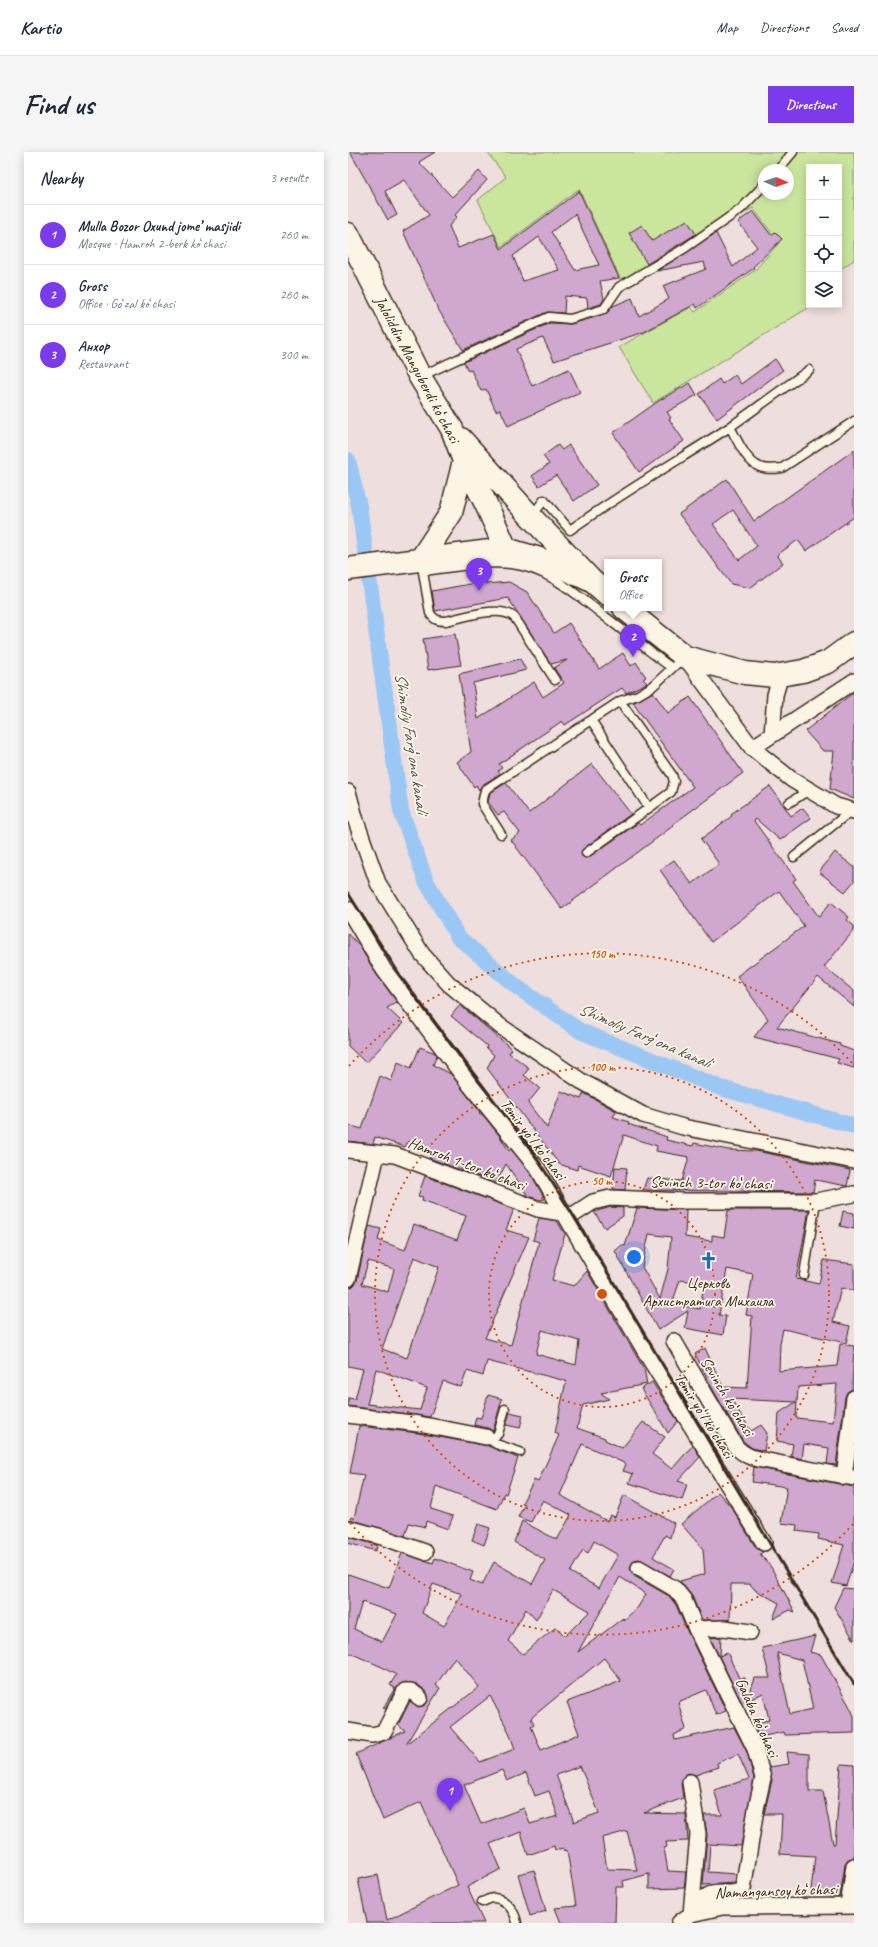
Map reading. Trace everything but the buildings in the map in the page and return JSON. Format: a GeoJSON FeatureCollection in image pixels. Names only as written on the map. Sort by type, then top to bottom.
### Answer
{"type":"FeatureCollection","features":[{"type":"Feature","properties":{"kind":"main road","name":"Jaloliddin Manguberdi koʻchasi"},"geometry":{"type":"LineString","coordinates":[[348,234],[420,377],[452,429],[464,461],[486,504],[506,549]]}},
{"type":"Feature","properties":{"kind":"main road"},"geometry":{"type":"LineString","coordinates":[[452,429],[531,517],[599,588]]}},
{"type":"Feature","properties":{"kind":"main road"},"geometry":{"type":"LineString","coordinates":[[416,564],[451,513],[464,461]]}},
{"type":"Feature","properties":{"kind":"main road"},"geometry":{"type":"LineString","coordinates":[[348,569],[416,564],[506,549],[550,562],[599,588]]}},
{"type":"Feature","properties":{"kind":"main road"},"geometry":{"type":"LineString","coordinates":[[627,611],[678,662],[745,673],[781,674],[803,671],[828,662],[854,643]]}},
{"type":"Feature","properties":{"kind":"street"},"geometry":{"type":"LineString","coordinates":[[678,662],[752,748],[791,779],[836,806],[853,811]]}},
{"type":"Feature","properties":{"kind":"street"},"geometry":{"type":"LineString","coordinates":[[772,735],[775,695],[781,674]]}},
{"type":"Feature","properties":{"kind":"street"},"geometry":{"type":"LineString","coordinates":[[752,748],[854,681]]}},
{"type":"Feature","properties":{"kind":"street"},"geometry":{"type":"LineString","coordinates":[[348,792],[356,821],[378,883],[422,954],[449,984],[500,1026],[581,1081],[643,1115],[683,1128],[854,1161]]}},
{"type":"Feature","properties":{"kind":"street","name":"Temir yoʻl koʻchasi"},"geometry":{"type":"LineString","coordinates":[[348,909],[384,970],[470,1085],[538,1169],[568,1213],[649,1358],[764,1543]]}},
{"type":"Feature","properties":{"kind":"street","name":"Hamroh 1-tor koʻchasi"},"geometry":{"type":"LineString","coordinates":[[348,1150],[395,1155],[538,1209],[568,1213]]}},
{"type":"Feature","properties":{"kind":"street"},"geometry":{"type":"LineString","coordinates":[[348,1279],[377,1154]]}},
{"type":"Feature","properties":{"kind":"street","name":"Sevinch 3-tor koʻchasi"},"geometry":{"type":"LineString","coordinates":[[568,1213],[581,1211],[592,1202],[610,1198],[684,1201],[816,1201],[854,1194]]}},
{"type":"Feature","properties":{"kind":"street","name":"Sevinch koʻchasi"},"geometry":{"type":"LineString","coordinates":[[674,1341],[736,1446],[742,1453],[762,1460],[849,1477]]}},
{"type":"Feature","properties":{"kind":"street"},"geometry":{"type":"LineString","coordinates":[[849,1477],[854,1398]]}},
{"type":"Feature","properties":{"kind":"street"},"geometry":{"type":"LineString","coordinates":[[348,1415],[419,1424],[486,1437]]}},
{"type":"Feature","properties":{"kind":"street"},"geometry":{"type":"LineString","coordinates":[[348,1528],[382,1537],[425,1552]]}},
{"type":"Feature","properties":{"kind":"street"},"geometry":{"type":"LineString","coordinates":[[639,1568],[675,1589],[684,1600],[696,1629],[726,1628],[750,1632]]}},
{"type":"Feature","properties":{"kind":"street","name":"Galaba koʻchasi"},"geometry":{"type":"LineString","coordinates":[[691,1914],[700,1902],[710,1895],[742,1890],[763,1778],[755,1749],[696,1629]]}},
{"type":"Feature","properties":{"kind":"street"},"geometry":{"type":"LineString","coordinates":[[348,1731],[378,1735],[384,1732],[405,1691],[411,1691],[420,1698]]}},
{"type":"Feature","properties":{"kind":"street"},"geometry":{"type":"LineString","coordinates":[[690,1782],[698,1834],[691,1914]]}},
{"type":"Feature","properties":{"kind":"street"},"geometry":{"type":"LineString","coordinates":[[851,1906],[854,1866]]}},
{"type":"Feature","properties":{"kind":"street","name":"Namangansoy koʻchasi"},"geometry":{"type":"LineString","coordinates":[[679,1923],[691,1914],[722,1907],[851,1906]]}},
{"type":"Feature","properties":{"kind":"lane"},"geometry":{"type":"LineString","coordinates":[[783,164],[793,152]]}},
{"type":"Feature","properties":{"kind":"lane"},"geometry":{"type":"LineString","coordinates":[[420,377],[549,317],[570,319],[604,308],[619,287],[685,248],[741,209],[758,191]]}},
{"type":"Feature","properties":{"kind":"lane"},"geometry":{"type":"LineString","coordinates":[[531,517],[544,500],[570,530],[614,499],[730,427],[809,370]]}},
{"type":"Feature","properties":{"kind":"lane"},"geometry":{"type":"LineString","coordinates":[[730,427],[751,462],[759,467],[770,469],[782,468],[854,421]]}},
{"type":"Feature","properties":{"kind":"lane"},"geometry":{"type":"LineString","coordinates":[[501,834],[482,804],[485,790],[620,702],[638,695],[653,686],[678,662],[568,588],[552,578],[532,569],[511,564],[490,563],[416,564],[430,613],[433,618],[439,621],[446,621],[497,611],[510,612],[555,680]]}},
{"type":"Feature","properties":{"kind":"lane"},"geometry":{"type":"LineString","coordinates":[[586,853],[671,792],[674,781],[672,775],[620,702]]}},
{"type":"Feature","properties":{"kind":"lane"},"geometry":{"type":"LineString","coordinates":[[591,720],[649,808]]}},
{"type":"Feature","properties":{"kind":"lane"},"geometry":{"type":"LineString","coordinates":[[789,803],[809,790]]}},
{"type":"Feature","properties":{"kind":"lane"},"geometry":{"type":"LineString","coordinates":[[794,857],[853,811]]}},
{"type":"Feature","properties":{"kind":"lane"},"geometry":{"type":"LineString","coordinates":[[804,1275],[816,1201]]}},
{"type":"Feature","properties":{"kind":"lane"},"geometry":{"type":"LineString","coordinates":[[486,1437],[493,1438],[498,1434],[505,1409]]}},
{"type":"Feature","properties":{"kind":"lane"},"geometry":{"type":"LineString","coordinates":[[486,1437],[496,1444],[520,1452]]}},
{"type":"Feature","properties":{"kind":"lane"},"geometry":{"type":"LineString","coordinates":[[482,1902],[493,1898],[501,1900],[509,1906],[517,1923]]}},
{"type":"Feature","properties":{"kind":"green space"},"geometry":{"type":"Polygon","coordinates":[[[487,152],[854,152],[854,260],[842,268],[842,164],[806,164],[806,308],[808,308],[653,403],[619,347],[691,307],[695,312],[755,270],[779,243],[753,208],[705,235],[624,287],[579,189],[501,247],[478,200],[506,177],[487,152]]]}},
{"type":"Feature","properties":{"kind":"waterway","name":"Shimoliy Fargʻona kanali"},"geometry":{"type":"LineString","coordinates":[[348,460],[359,506],[401,811],[426,881],[458,937],[517,987],[580,1031],[721,1088],[854,1126]]}},
{"type":"Feature","properties":{"kind":"railway"},"geometry":{"type":"LineString","coordinates":[[348,893],[403,980],[532,1151],[573,1215],[854,1684]]}},
{"type":"Feature","properties":{"kind":"place","name":"Анхор"},"geometry":{"type":"Point","coordinates":[479,591]}},
{"type":"Feature","properties":{"kind":"place","name":"Gross"},"geometry":{"type":"Point","coordinates":[633,657]}},
{"type":"Feature","properties":{"kind":"place","name":"Церковь Архистратига Михаила"},"geometry":{"type":"Point","coordinates":[708,1261]}},
{"type":"Feature","properties":{"kind":"place","name":"Mulla Bozor Oxund jome’ masjidi"},"geometry":{"type":"Point","coordinates":[450,1811]}}]}
